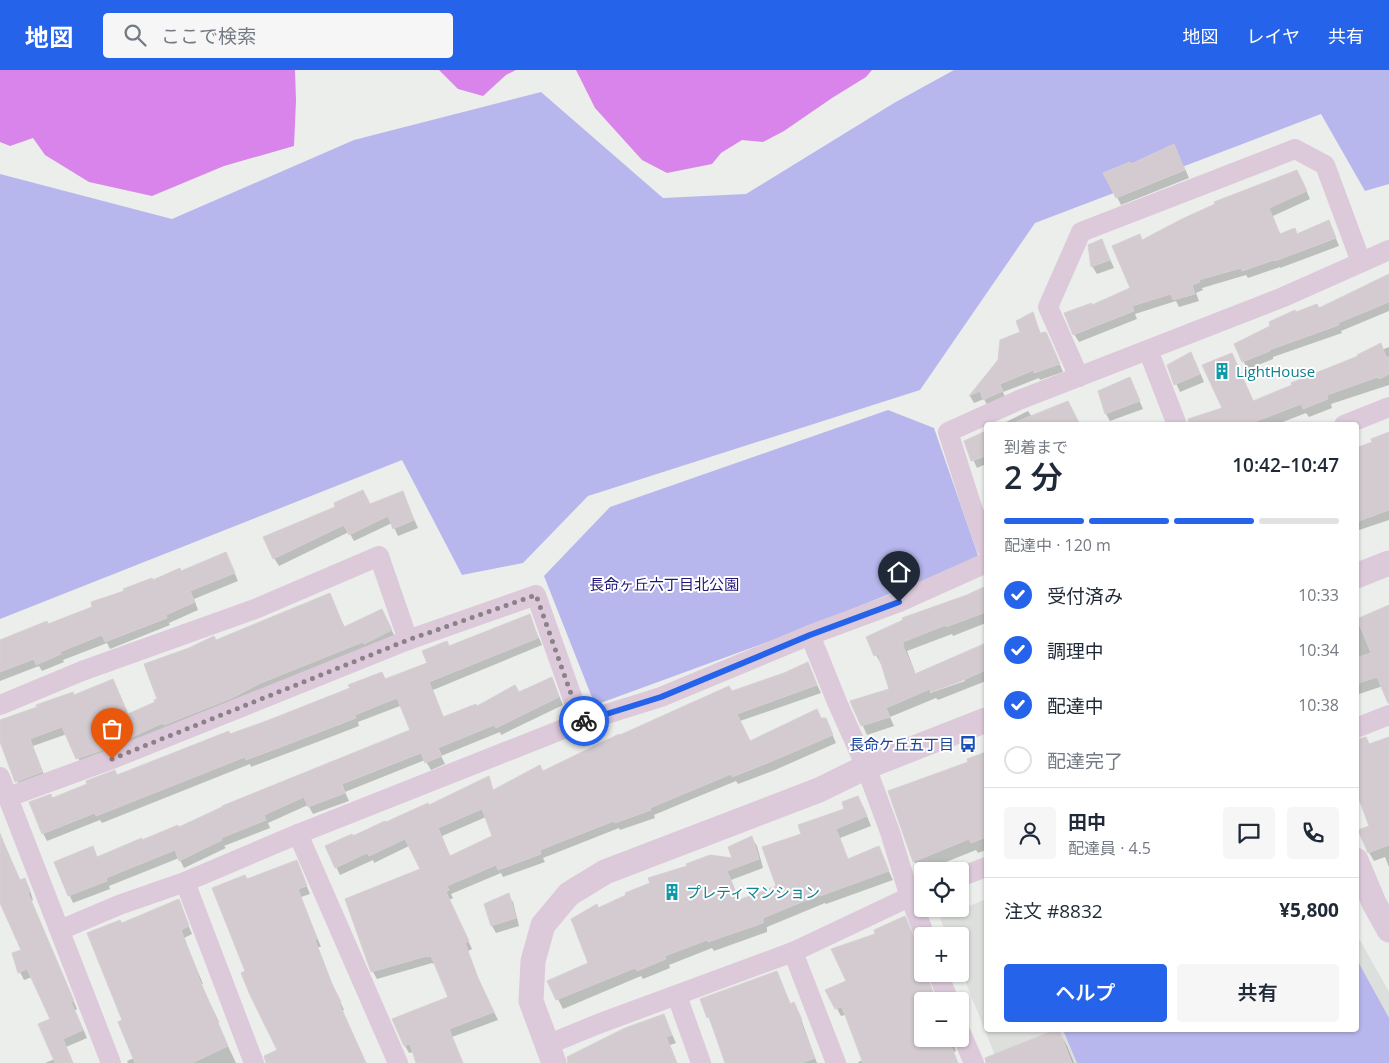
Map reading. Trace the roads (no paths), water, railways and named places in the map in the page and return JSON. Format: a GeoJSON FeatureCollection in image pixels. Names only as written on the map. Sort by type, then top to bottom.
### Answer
{"type":"FeatureCollection","features":[{"type":"Feature","properties":{"kind":"street"},"geometry":{"type":"LineString","coordinates":[[1079,377],[1048,307],[1081,232],[1295,149],[1325,165],[1361,262]]}},
{"type":"Feature","properties":{"kind":"street"},"geometry":{"type":"LineString","coordinates":[[984,541],[948,432],[1020,400],[1281,298],[1389,250]]}},
{"type":"Feature","properties":{"kind":"street"},"geometry":{"type":"LineString","coordinates":[[1148,350],[1176,422]]}},
{"type":"Feature","properties":{"kind":"street"},"geometry":{"type":"LineString","coordinates":[[1352,422],[1389,407]]}},
{"type":"Feature","properties":{"kind":"street"},"geometry":{"type":"LineString","coordinates":[[0,705],[82,671],[255,609],[379,556],[408,640]]}},
{"type":"Feature","properties":{"kind":"street"},"geometry":{"type":"LineString","coordinates":[[1359,575],[1389,563]]}},
{"type":"Feature","properties":{"kind":"street"},"geometry":{"type":"LineString","coordinates":[[60,930],[120,905],[185,882],[298,834],[581,722],[661,697],[810,635],[899,602],[984,564]]}},
{"type":"Feature","properties":{"kind":"street"},"geometry":{"type":"LineString","coordinates":[[8,797],[112,759],[408,640],[536,595],[581,722]]}},
{"type":"Feature","properties":{"kind":"street"},"geometry":{"type":"LineString","coordinates":[[810,635],[836,702],[866,767],[914,889]]}},
{"type":"Feature","properties":{"kind":"street"},"geometry":{"type":"LineString","coordinates":[[1359,727],[1389,715]]}},
{"type":"Feature","properties":{"kind":"street"},"geometry":{"type":"LineString","coordinates":[[914,895],[793,952],[598,1024],[550,1054],[531,1001],[533,961],[543,925],[569,894],[605,872],[818,790],[866,767],[984,721]]}},
{"type":"Feature","properties":{"kind":"street"},"geometry":{"type":"LineString","coordinates":[[0,777],[111,1063]]}},
{"type":"Feature","properties":{"kind":"street"},"geometry":{"type":"LineString","coordinates":[[298,834],[398,1063]]}},
{"type":"Feature","properties":{"kind":"street"},"geometry":{"type":"LineString","coordinates":[[1359,867],[1374,903],[1389,930]]}},
{"type":"Feature","properties":{"kind":"street"},"geometry":{"type":"LineString","coordinates":[[969,874],[984,868]]}},
{"type":"Feature","properties":{"kind":"street"},"geometry":{"type":"LineString","coordinates":[[185,882],[254,1063]]}},
{"type":"Feature","properties":{"kind":"street"},"geometry":{"type":"LineString","coordinates":[[793,952],[836,1063]]}},
{"type":"Feature","properties":{"kind":"street"},"geometry":{"type":"LineString","coordinates":[[677,996],[701,1063]]}},
{"type":"Feature","properties":{"kind":"street"},"geometry":{"type":"LineString","coordinates":[[967,1047],[974,1063]]}},
{"type":"Feature","properties":{"kind":"place","name":"LightHouse"},"geometry":{"type":"Point","coordinates":[1222,371]}},
{"type":"Feature","properties":{"kind":"place","name":"長命ケ丘五丁目"},"geometry":{"type":"Point","coordinates":[968,744]}},
{"type":"Feature","properties":{"kind":"place","name":"プレティマンション"},"geometry":{"type":"Point","coordinates":[672,892]}},
{"type":"Feature","properties":{"kind":"park label","name":"長命ヶ丘六丁目北公園"},"geometry":{"type":"Point","coordinates":[664,584]}}]}
